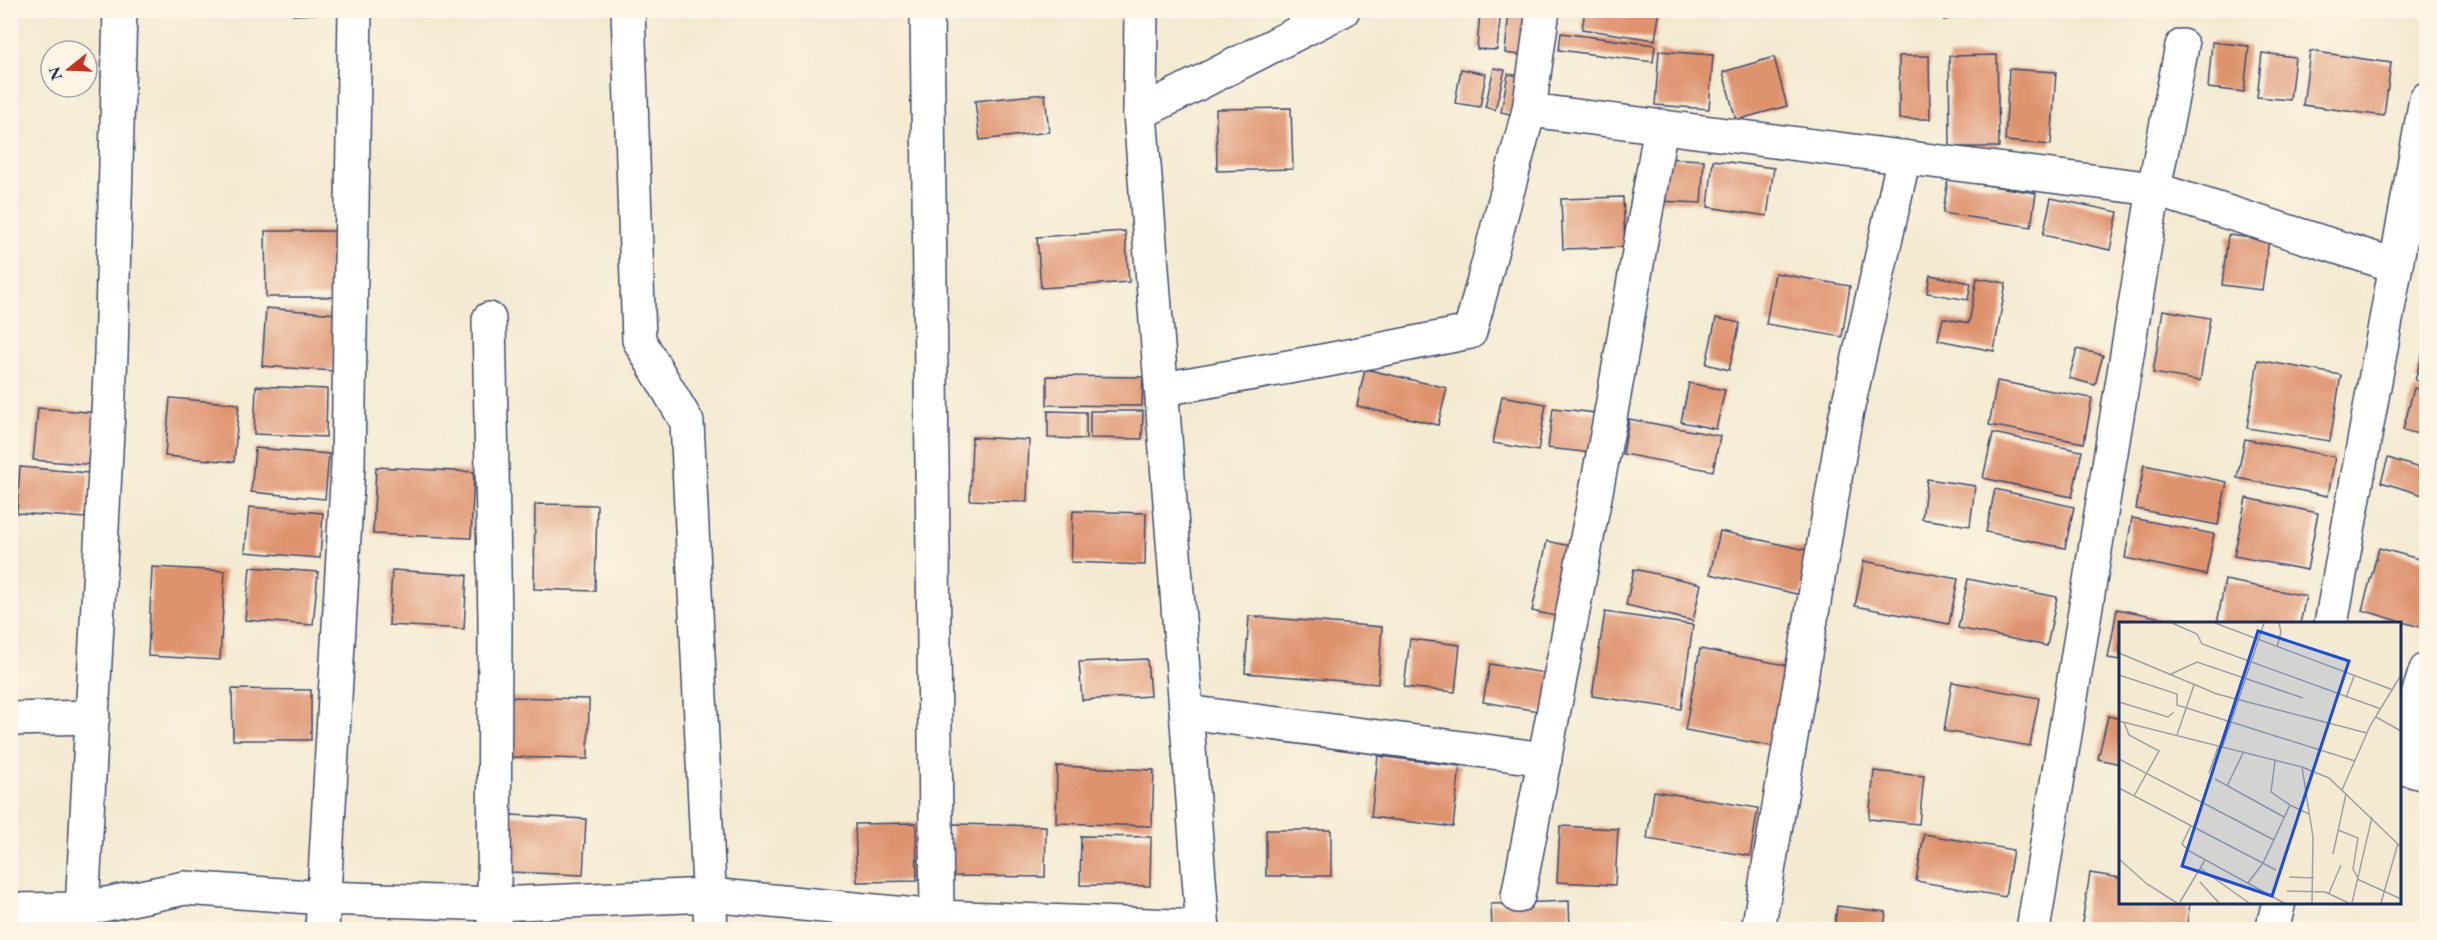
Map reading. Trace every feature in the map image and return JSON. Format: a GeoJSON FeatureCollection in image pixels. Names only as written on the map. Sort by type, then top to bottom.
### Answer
{"type":"FeatureCollection","features":[{"type":"Feature","properties":{"kind":"street"},"geometry":{"type":"LineString","coordinates":[[82,919],[111,355],[120,10]]}},
{"type":"Feature","properties":{"kind":"street"},"geometry":{"type":"LineString","coordinates":[[323,914],[348,465],[355,10]]}},
{"type":"Feature","properties":{"kind":"street"},"geometry":{"type":"LineString","coordinates":[[628,10],[639,340],[687,422],[711,930]]}},
{"type":"Feature","properties":{"kind":"street"},"geometry":{"type":"LineString","coordinates":[[927,10],[937,923]]}},
{"type":"Feature","properties":{"kind":"street"},"geometry":{"type":"LineString","coordinates":[[10,910],[82,919],[185,888],[323,914],[494,917],[710,895],[937,923],[1203,928],[1140,113],[1141,10]]}},
{"type":"Feature","properties":{"kind":"street"},"geometry":{"type":"LineString","coordinates":[[1140,113],[1343,10]]}},
{"type":"Feature","properties":{"kind":"street"},"geometry":{"type":"LineString","coordinates":[[1163,389],[1470,332],[1529,110],[1543,10]]}},
{"type":"Feature","properties":{"kind":"street"},"geometry":{"type":"LineString","coordinates":[[2033,930],[2154,189],[2182,46]]}},
{"type":"Feature","properties":{"kind":"street"},"geometry":{"type":"LineString","coordinates":[[2331,622],[2373,398],[2394,265],[2427,99]]}},
{"type":"Feature","properties":{"kind":"street"},"geometry":{"type":"LineString","coordinates":[[1529,110],[2154,189],[2394,265]]}},
{"type":"Feature","properties":{"kind":"street"},"geometry":{"type":"LineString","coordinates":[[1518,896],[1609,424],[1661,126]]}},
{"type":"Feature","properties":{"kind":"street"},"geometry":{"type":"LineString","coordinates":[[1758,930],[1845,420],[1904,157]]}},
{"type":"Feature","properties":{"kind":"street"},"geometry":{"type":"LineString","coordinates":[[489,319],[495,619],[494,917]]}},
{"type":"Feature","properties":{"kind":"street"},"geometry":{"type":"LineString","coordinates":[[2401,749],[2427,670]]}},
{"type":"Feature","properties":{"kind":"street"},"geometry":{"type":"LineString","coordinates":[[1187,712],[1545,759]]}},
{"type":"Feature","properties":{"kind":"street"},"geometry":{"type":"LineString","coordinates":[[10,719],[93,717]]}},
{"type":"Feature","properties":{"kind":"street"},"geometry":{"type":"LineString","coordinates":[[2401,767],[2427,774]]}},
{"type":"Feature","properties":{"kind":"street"},"geometry":{"type":"LineString","coordinates":[[2272,930],[2279,904]]}},
{"type":"Feature","properties":{"kind":"building"},"geometry":{"type":"Polygon","coordinates":[[[293,10],[337,10],[337,13],[293,15],[293,10]]]}},
{"type":"Feature","properties":{"kind":"building"},"geometry":{"type":"Polygon","coordinates":[[[1480,10],[1501,10],[1497,50],[1477,49],[1480,10]]]}},
{"type":"Feature","properties":{"kind":"building"},"geometry":{"type":"Polygon","coordinates":[[[1509,10],[1532,10],[1528,56],[1505,53],[1509,10]]]}},
{"type":"Feature","properties":{"kind":"building"},"geometry":{"type":"Polygon","coordinates":[[[1585,10],[1660,10],[1655,40],[1582,29],[1585,10]]]}},
{"type":"Feature","properties":{"kind":"building"},"geometry":{"type":"Polygon","coordinates":[[[1873,10],[1891,10],[1891,11],[1874,16],[1873,10]]]}},
{"type":"Feature","properties":{"kind":"building"},"geometry":{"type":"Polygon","coordinates":[[[1942,10],[1984,10],[1984,12],[1944,20],[1942,10]]]}},
{"type":"Feature","properties":{"kind":"building"},"geometry":{"type":"Polygon","coordinates":[[[1561,33],[1655,45],[1653,62],[1559,50],[1561,33]]]}},
{"type":"Feature","properties":{"kind":"building"},"geometry":{"type":"Polygon","coordinates":[[[2212,42],[2249,46],[2244,92],[2208,88],[2212,42]]]}},
{"type":"Feature","properties":{"kind":"building"},"geometry":{"type":"Polygon","coordinates":[[[1659,51],[1713,55],[1709,109],[1655,105],[1659,51]]]}},
{"type":"Feature","properties":{"kind":"building"},"geometry":{"type":"Polygon","coordinates":[[[2310,51],[2391,63],[2384,116],[2303,105],[2310,51]]]}},
{"type":"Feature","properties":{"kind":"building"},"geometry":{"type":"Polygon","coordinates":[[[2262,53],[2295,57],[2290,100],[2257,97],[2262,53]]]}},
{"type":"Feature","properties":{"kind":"building"},"geometry":{"type":"Polygon","coordinates":[[[1997,55],[1999,147],[1950,147],[1949,56],[1997,55]]]}},
{"type":"Feature","properties":{"kind":"building"},"geometry":{"type":"Polygon","coordinates":[[[1899,56],[1929,56],[1930,119],[1899,119],[1899,56]]]}},
{"type":"Feature","properties":{"kind":"building"},"geometry":{"type":"Polygon","coordinates":[[[1774,57],[1787,106],[1736,120],[1723,72],[1774,57]]]}},
{"type":"Feature","properties":{"kind":"building"},"geometry":{"type":"Polygon","coordinates":[[[1494,68],[1505,70],[1495,110],[1485,107],[1494,68]]]}},
{"type":"Feature","properties":{"kind":"building"},"geometry":{"type":"Polygon","coordinates":[[[1461,69],[1486,74],[1480,107],[1455,103],[1461,69]]]}},
{"type":"Feature","properties":{"kind":"building"},"geometry":{"type":"Polygon","coordinates":[[[2009,69],[2056,72],[2051,145],[2005,141],[2009,69]]]}},
{"type":"Feature","properties":{"kind":"building"},"geometry":{"type":"Polygon","coordinates":[[[1508,74],[1521,76],[1514,115],[1501,112],[1508,74]]]}},
{"type":"Feature","properties":{"kind":"building"},"geometry":{"type":"Polygon","coordinates":[[[1045,94],[1049,132],[980,140],[975,101],[1045,94]]]}},
{"type":"Feature","properties":{"kind":"building"},"geometry":{"type":"Polygon","coordinates":[[[1291,108],[1293,169],[1217,171],[1216,109],[1291,108]]]}},
{"type":"Feature","properties":{"kind":"building"},"geometry":{"type":"Polygon","coordinates":[[[1662,158],[1704,160],[1701,203],[1659,201],[1662,158]]]}},
{"type":"Feature","properties":{"kind":"building"},"geometry":{"type":"Polygon","coordinates":[[[1713,160],[1774,168],[1767,216],[1708,207],[1713,160]]]}},
{"type":"Feature","properties":{"kind":"building"},"geometry":{"type":"Polygon","coordinates":[[[1948,179],[2036,193],[2031,227],[1943,213],[1948,179]]]}},
{"type":"Feature","properties":{"kind":"building"},"geometry":{"type":"Polygon","coordinates":[[[1623,197],[1625,247],[1563,249],[1561,199],[1623,197]]]}},
{"type":"Feature","properties":{"kind":"building"},"geometry":{"type":"Polygon","coordinates":[[[2051,198],[2118,212],[2110,250],[2043,235],[2051,198]]]}},
{"type":"Feature","properties":{"kind":"building"},"geometry":{"type":"Polygon","coordinates":[[[265,231],[337,231],[337,297],[266,297],[265,231]]]}},
{"type":"Feature","properties":{"kind":"building"},"geometry":{"type":"Polygon","coordinates":[[[1125,231],[1129,282],[1041,288],[1037,237],[1125,231]]]}},
{"type":"Feature","properties":{"kind":"building"},"geometry":{"type":"Polygon","coordinates":[[[2228,235],[2269,240],[2262,290],[2222,285],[2228,235]]]}},
{"type":"Feature","properties":{"kind":"building"},"geometry":{"type":"Polygon","coordinates":[[[1775,273],[1850,286],[1842,337],[1766,324],[1775,273]]]}},
{"type":"Feature","properties":{"kind":"building"},"geometry":{"type":"Polygon","coordinates":[[[1930,275],[1971,283],[1968,300],[1927,293],[1930,275]]]}},
{"type":"Feature","properties":{"kind":"building"},"geometry":{"type":"Polygon","coordinates":[[[1977,278],[2006,283],[1994,351],[1938,340],[1943,318],[1969,323],[1977,278]]]}},
{"type":"Feature","properties":{"kind":"building"},"geometry":{"type":"Polygon","coordinates":[[[266,308],[337,314],[333,371],[262,366],[266,308]]]}},
{"type":"Feature","properties":{"kind":"building"},"geometry":{"type":"Polygon","coordinates":[[[2163,310],[2210,318],[2200,381],[2153,373],[2163,310]]]}},
{"type":"Feature","properties":{"kind":"building"},"geometry":{"type":"Polygon","coordinates":[[[1716,318],[1740,323],[1729,370],[1706,364],[1716,318]]]}},
{"type":"Feature","properties":{"kind":"building"},"geometry":{"type":"Polygon","coordinates":[[[2426,341],[2426,383],[2415,380],[2426,341]]]}},
{"type":"Feature","properties":{"kind":"building"},"geometry":{"type":"Polygon","coordinates":[[[2077,349],[2103,355],[2095,385],[2069,378],[2077,349]]]}},
{"type":"Feature","properties":{"kind":"building"},"geometry":{"type":"Polygon","coordinates":[[[2258,360],[2341,375],[2330,441],[2247,428],[2258,360]]]}},
{"type":"Feature","properties":{"kind":"building"},"geometry":{"type":"Polygon","coordinates":[[[1365,369],[1447,388],[1438,425],[1357,406],[1365,369]]]}},
{"type":"Feature","properties":{"kind":"building"},"geometry":{"type":"Polygon","coordinates":[[[1047,376],[1143,377],[1142,406],[1047,405],[1047,376]]]}},
{"type":"Feature","properties":{"kind":"building"},"geometry":{"type":"Polygon","coordinates":[[[1997,381],[2092,398],[2084,443],[1989,425],[1997,381]]]}},
{"type":"Feature","properties":{"kind":"building"},"geometry":{"type":"Polygon","coordinates":[[[1689,383],[1725,390],[1716,429],[1681,422],[1689,383]]]}},
{"type":"Feature","properties":{"kind":"building"},"geometry":{"type":"Polygon","coordinates":[[[256,386],[327,389],[326,437],[254,434],[256,386]]]}},
{"type":"Feature","properties":{"kind":"building"},"geometry":{"type":"Polygon","coordinates":[[[2414,388],[2426,392],[2426,436],[2403,430],[2414,388]]]}},
{"type":"Feature","properties":{"kind":"building"},"geometry":{"type":"Polygon","coordinates":[[[1502,396],[1546,404],[1538,451],[1493,443],[1502,396]]]}},
{"type":"Feature","properties":{"kind":"building"},"geometry":{"type":"Polygon","coordinates":[[[170,398],[239,404],[234,462],[165,456],[170,398]]]}},
{"type":"Feature","properties":{"kind":"building"},"geometry":{"type":"Polygon","coordinates":[[[38,408],[99,413],[95,465],[33,460],[38,408]]]}},
{"type":"Feature","properties":{"kind":"building"},"geometry":{"type":"Polygon","coordinates":[[[1553,408],[1596,413],[1592,453],[1548,448],[1553,408]]]}},
{"type":"Feature","properties":{"kind":"building"},"geometry":{"type":"Polygon","coordinates":[[[1048,411],[1086,412],[1086,439],[1048,438],[1048,411]]]}},
{"type":"Feature","properties":{"kind":"building"},"geometry":{"type":"Polygon","coordinates":[[[1090,411],[1143,411],[1142,439],[1090,438],[1090,411]]]}},
{"type":"Feature","properties":{"kind":"building"},"geometry":{"type":"Polygon","coordinates":[[[1629,419],[1720,436],[1713,471],[1623,454],[1629,419]]]}},
{"type":"Feature","properties":{"kind":"building"},"geometry":{"type":"Polygon","coordinates":[[[1993,433],[2082,451],[2072,497],[1983,478],[1993,433]]]}},
{"type":"Feature","properties":{"kind":"building"},"geometry":{"type":"Polygon","coordinates":[[[972,437],[1029,440],[1027,502],[970,500],[972,437]]]}},
{"type":"Feature","properties":{"kind":"building"},"geometry":{"type":"Polygon","coordinates":[[[2245,439],[2335,457],[2328,496],[2237,478],[2245,439]]]}},
{"type":"Feature","properties":{"kind":"building"},"geometry":{"type":"Polygon","coordinates":[[[255,448],[329,454],[325,499],[251,492],[255,448]]]}},
{"type":"Feature","properties":{"kind":"building"},"geometry":{"type":"Polygon","coordinates":[[[2388,458],[2426,470],[2426,496],[2381,482],[2388,458]]]}},
{"type":"Feature","properties":{"kind":"building"},"geometry":{"type":"Polygon","coordinates":[[[2144,465],[2227,482],[2218,525],[2136,509],[2144,465]]]}},
{"type":"Feature","properties":{"kind":"building"},"geometry":{"type":"Polygon","coordinates":[[[20,467],[89,473],[85,518],[17,513],[20,467]]]}},
{"type":"Feature","properties":{"kind":"building"},"geometry":{"type":"Polygon","coordinates":[[[376,467],[474,472],[471,538],[373,534],[376,467]]]}},
{"type":"Feature","properties":{"kind":"building"},"geometry":{"type":"Polygon","coordinates":[[[1927,479],[1975,486],[1970,526],[1922,519],[1927,479]]]}},
{"type":"Feature","properties":{"kind":"building"},"geometry":{"type":"Polygon","coordinates":[[[1995,489],[2074,507],[2065,548],[1986,532],[1995,489]]]}},
{"type":"Feature","properties":{"kind":"building"},"geometry":{"type":"Polygon","coordinates":[[[2246,498],[2318,513],[2307,570],[2234,556],[2246,498]]]}},
{"type":"Feature","properties":{"kind":"building"},"geometry":{"type":"Polygon","coordinates":[[[535,504],[597,505],[595,591],[534,589],[535,504]]]}},
{"type":"Feature","properties":{"kind":"building"},"geometry":{"type":"Polygon","coordinates":[[[249,507],[323,513],[320,558],[245,552],[249,507]]]}},
{"type":"Feature","properties":{"kind":"building"},"geometry":{"type":"Polygon","coordinates":[[[1073,511],[1146,513],[1145,565],[1071,562],[1073,511]]]}},
{"type":"Feature","properties":{"kind":"building"},"geometry":{"type":"Polygon","coordinates":[[[2132,518],[2214,534],[2206,575],[2125,558],[2132,518]]]}},
{"type":"Feature","properties":{"kind":"building"},"geometry":{"type":"Polygon","coordinates":[[[1720,531],[1811,551],[1801,595],[1710,574],[1720,531]]]}},
{"type":"Feature","properties":{"kind":"building"},"geometry":{"type":"Polygon","coordinates":[[[1547,541],[1580,548],[1565,618],[1532,611],[1547,541]]]}},
{"type":"Feature","properties":{"kind":"building"},"geometry":{"type":"Polygon","coordinates":[[[2379,548],[2426,561],[2426,629],[2362,610],[2379,548]]]}},
{"type":"Feature","properties":{"kind":"building"},"geometry":{"type":"Polygon","coordinates":[[[1864,561],[1958,579],[1949,624],[1855,606],[1864,561]]]}},
{"type":"Feature","properties":{"kind":"building"},"geometry":{"type":"Polygon","coordinates":[[[152,567],[225,571],[220,660],[148,656],[152,567]]]}},
{"type":"Feature","properties":{"kind":"building"},"geometry":{"type":"Polygon","coordinates":[[[250,567],[318,572],[313,625],[245,620],[250,567]]]}},
{"type":"Feature","properties":{"kind":"building"},"geometry":{"type":"Polygon","coordinates":[[[1634,569],[1701,584],[1693,621],[1626,605],[1634,569]]]}},
{"type":"Feature","properties":{"kind":"building"},"geometry":{"type":"Polygon","coordinates":[[[392,570],[467,575],[464,629],[389,625],[392,570]]]}},
{"type":"Feature","properties":{"kind":"building"},"geometry":{"type":"Polygon","coordinates":[[[1968,579],[2057,597],[2047,646],[1958,628],[1968,579]]]}},
{"type":"Feature","properties":{"kind":"building"},"geometry":{"type":"Polygon","coordinates":[[[2225,580],[2306,596],[2300,622],[2217,622],[2225,580]]]}},
{"type":"Feature","properties":{"kind":"building"},"geometry":{"type":"Polygon","coordinates":[[[2117,609],[2184,622],[2119,622],[2119,660],[2108,658],[2117,609]]]}},
{"type":"Feature","properties":{"kind":"building"},"geometry":{"type":"Polygon","coordinates":[[[1605,612],[1693,625],[1681,709],[1592,696],[1605,612]]]}},
{"type":"Feature","properties":{"kind":"building"},"geometry":{"type":"Polygon","coordinates":[[[1249,616],[1382,627],[1378,684],[1245,673],[1249,616]]]}},
{"type":"Feature","properties":{"kind":"building"},"geometry":{"type":"Polygon","coordinates":[[[1410,639],[1460,645],[1455,692],[1404,687],[1410,639]]]}},
{"type":"Feature","properties":{"kind":"building"},"geometry":{"type":"Polygon","coordinates":[[[1700,649],[1796,667],[1782,748],[1685,730],[1700,649]]]}},
{"type":"Feature","properties":{"kind":"building"},"geometry":{"type":"Polygon","coordinates":[[[1147,659],[1150,696],[1082,700],[1079,662],[1147,659]]]}},
{"type":"Feature","properties":{"kind":"building"},"geometry":{"type":"Polygon","coordinates":[[[1490,664],[1557,675],[1550,713],[1483,702],[1490,664]]]}},
{"type":"Feature","properties":{"kind":"building"},"geometry":{"type":"Polygon","coordinates":[[[1952,682],[2039,698],[2030,746],[1944,731],[1952,682]]]}},
{"type":"Feature","properties":{"kind":"building"},"geometry":{"type":"Polygon","coordinates":[[[232,689],[311,690],[311,740],[233,740],[232,689]]]}},
{"type":"Feature","properties":{"kind":"building"},"geometry":{"type":"Polygon","coordinates":[[[510,697],[589,699],[588,759],[509,757],[510,697]]]}},
{"type":"Feature","properties":{"kind":"building"},"geometry":{"type":"Polygon","coordinates":[[[2108,716],[2119,719],[2119,764],[2098,759],[2108,716]]]}},
{"type":"Feature","properties":{"kind":"building"},"geometry":{"type":"Polygon","coordinates":[[[1378,756],[1460,766],[1453,827],[1371,817],[1378,756]]]}},
{"type":"Feature","properties":{"kind":"building"},"geometry":{"type":"Polygon","coordinates":[[[1057,766],[1154,770],[1152,826],[1056,823],[1057,766]]]}},
{"type":"Feature","properties":{"kind":"building"},"geometry":{"type":"Polygon","coordinates":[[[1874,771],[1924,776],[1919,824],[1869,819],[1874,771]]]}},
{"type":"Feature","properties":{"kind":"building"},"geometry":{"type":"Polygon","coordinates":[[[1654,791],[1758,808],[1750,856],[1647,839],[1654,791]]]}},
{"type":"Feature","properties":{"kind":"building"},"geometry":{"type":"Polygon","coordinates":[[[511,815],[586,819],[583,875],[509,872],[511,815]]]}},
{"type":"Feature","properties":{"kind":"building"},"geometry":{"type":"Polygon","coordinates":[[[916,823],[917,881],[857,882],[855,824],[916,823]]]}},
{"type":"Feature","properties":{"kind":"building"},"geometry":{"type":"Polygon","coordinates":[[[952,824],[1046,826],[1045,877],[951,876],[952,824]]]}},
{"type":"Feature","properties":{"kind":"building"},"geometry":{"type":"Polygon","coordinates":[[[1560,826],[1618,829],[1615,885],[1557,882],[1560,826]]]}},
{"type":"Feature","properties":{"kind":"building"},"geometry":{"type":"Polygon","coordinates":[[[1266,830],[1331,830],[1331,876],[1266,876],[1266,830]]]}},
{"type":"Feature","properties":{"kind":"building"},"geometry":{"type":"Polygon","coordinates":[[[1924,834],[2013,850],[2005,897],[1916,881],[1924,834]]]}},
{"type":"Feature","properties":{"kind":"building"},"geometry":{"type":"Polygon","coordinates":[[[1081,836],[1151,837],[1150,886],[1080,885],[1081,836]]]}},
{"type":"Feature","properties":{"kind":"building"},"geometry":{"type":"Polygon","coordinates":[[[2090,873],[2119,878],[2119,904],[2190,904],[2186,930],[2123,930],[2082,923],[2090,873]]]}},
{"type":"Feature","properties":{"kind":"building"},"geometry":{"type":"Polygon","coordinates":[[[1569,901],[1570,930],[1492,930],[1491,904],[1569,901]]]}},
{"type":"Feature","properties":{"kind":"building"},"geometry":{"type":"Polygon","coordinates":[[[1837,906],[1886,912],[1884,930],[1834,930],[1837,906]]]}}]}
